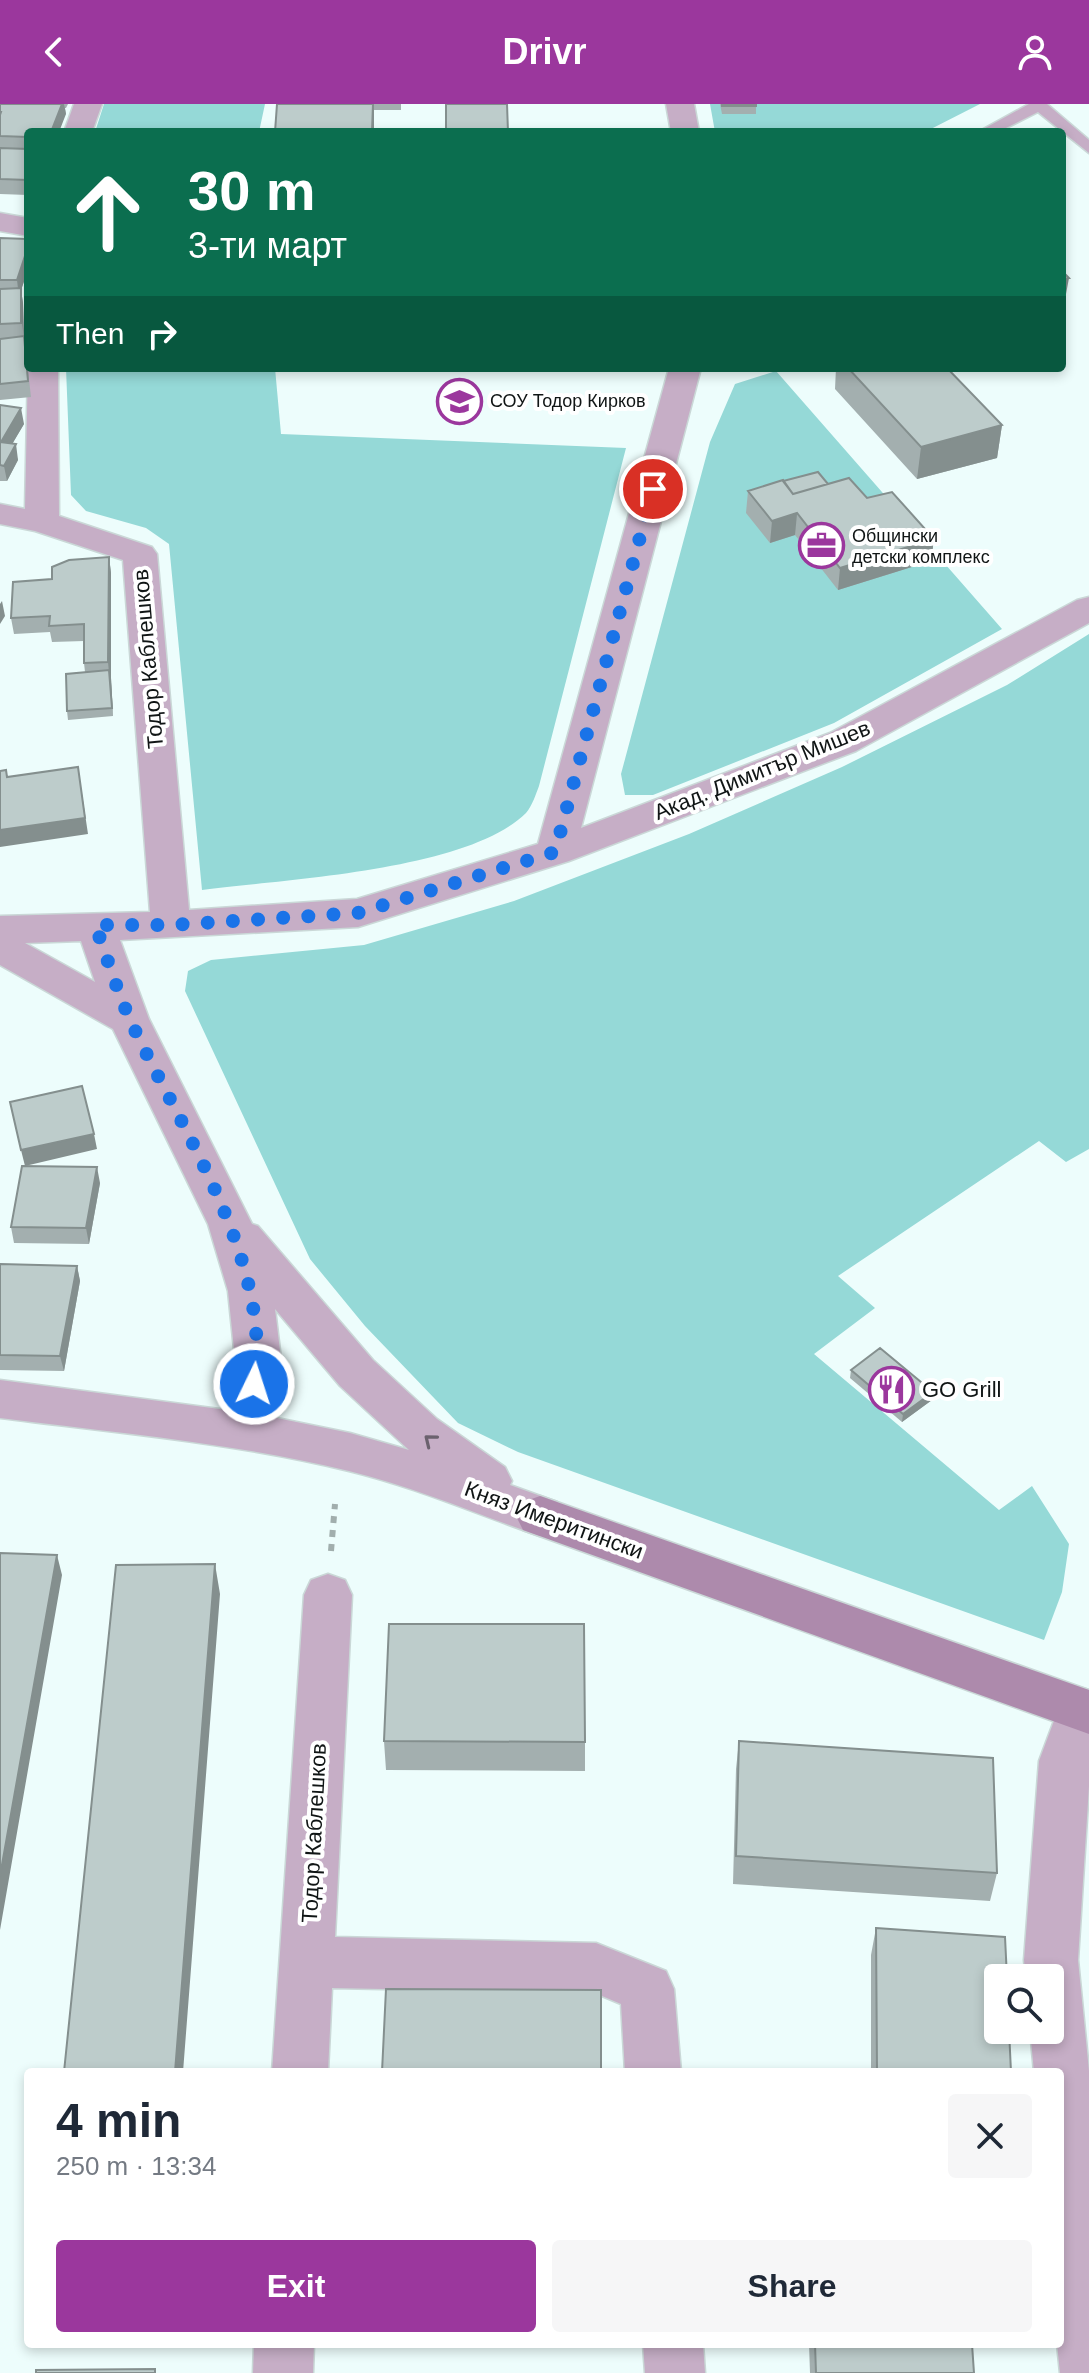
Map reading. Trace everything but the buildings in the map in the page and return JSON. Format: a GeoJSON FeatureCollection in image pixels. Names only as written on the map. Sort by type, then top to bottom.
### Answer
{"type":"FeatureCollection","features":[{"type":"Feature","properties":{"kind":"street"},"geometry":{"type":"LineString","coordinates":[[79,128],[88,104]]}},
{"type":"Feature","properties":{"kind":"street"},"geometry":{"type":"LineString","coordinates":[[680,104],[684,128]]}},
{"type":"Feature","properties":{"kind":"street"},"geometry":{"type":"LineString","coordinates":[[0,222],[24,226]]}},
{"type":"Feature","properties":{"kind":"street"},"geometry":{"type":"LineString","coordinates":[[0,514],[42,522],[42,372]]}},
{"type":"Feature","properties":{"kind":"street"},"geometry":{"type":"LineString","coordinates":[[555,852],[684,372]]}},
{"type":"Feature","properties":{"kind":"street","name":"Тодор Каблешков"},"geometry":{"type":"LineString","coordinates":[[42,522],[140,554],[171,925]]}},
{"type":"Feature","properties":{"kind":"street","name":"Акад. Димитър Мишев"},"geometry":{"type":"LineString","coordinates":[[0,930],[171,925],[358,913],[555,852],[843,742],[1089,608]]}},
{"type":"Feature","properties":{"kind":"street"},"geometry":{"type":"LineString","coordinates":[[95,925],[129,1019],[230,1224],[250,1291],[258,1359],[246,1434]]}},
{"type":"Feature","properties":{"kind":"street"},"geometry":{"type":"LineString","coordinates":[[0,947],[129,1019]]}},
{"type":"Feature","properties":{"kind":"street"},"geometry":{"type":"LineString","coordinates":[[230,1224],[354,1370],[397,1413],[444,1451],[540,1516]]}},
{"type":"Feature","properties":{"kind":"street","name":"Княз Имеритински"},"geometry":{"type":"LineString","coordinates":[[0,1399],[246,1434],[348,1452],[433,1477],[1087,1704]]}},
{"type":"Feature","properties":{"kind":"street","name":"Тодор Каблешков"},"geometry":{"type":"LineString","coordinates":[[300,2068],[328,1595]]}},
{"type":"Feature","properties":{"kind":"street"},"geometry":{"type":"LineString","coordinates":[[1061,2068],[1051,1960],[1065,1761],[1087,1704]]}},
{"type":"Feature","properties":{"kind":"street"},"geometry":{"type":"LineString","coordinates":[[306,1962],[596,1968],[647,1989],[653,2068]]}},
{"type":"Feature","properties":{"kind":"street"},"geometry":{"type":"LineString","coordinates":[[1064,2101],[1089,2371]]}},
{"type":"Feature","properties":{"kind":"street"},"geometry":{"type":"LineString","coordinates":[[283,2373],[284,2348]]}},
{"type":"Feature","properties":{"kind":"street"},"geometry":{"type":"LineString","coordinates":[[673,2348],[675,2373]]}},
{"type":"Feature","properties":{"kind":"lane"},"geometry":{"type":"LineString","coordinates":[[993,128],[1038,104],[1066,128]]}},
{"type":"Feature","properties":{"kind":"lane"},"geometry":{"type":"LineString","coordinates":[[1066,128],[1089,148]]}},
{"type":"Feature","properties":{"kind":"shaded area"},"geometry":{"type":"Polygon","coordinates":[[[104,104],[265,104],[260,128],[96,128],[104,104]]]}},
{"type":"Feature","properties":{"kind":"shaded area"},"geometry":{"type":"Polygon","coordinates":[[[710,104],[980,104],[933,128],[714,128],[710,104]]]}},
{"type":"Feature","properties":{"kind":"shaded area"},"geometry":{"type":"Polygon","coordinates":[[[66,372],[275,372],[281,434],[626,448],[539,786],[526,813],[499,833],[419,860],[325,876],[202,890],[169,544],[146,528],[86,511],[71,495],[66,372]]]}},
{"type":"Feature","properties":{"kind":"shaded area"},"geometry":{"type":"Polygon","coordinates":[[[777,372],[1002,629],[834,723],[653,795],[625,795],[621,774],[710,442],[735,384],[777,372]]]}},
{"type":"Feature","properties":{"kind":"shaded area"},"geometry":{"type":"Polygon","coordinates":[[[1089,634],[1089,1149],[1066,1162],[1039,1141],[838,1276],[875,1308],[814,1354],[999,1510],[1032,1486],[1069,1544],[1062,1592],[1044,1640],[518,1452],[458,1423],[365,1326],[310,1259],[185,991],[188,971],[211,960],[364,945],[514,901],[689,834],[842,767],[1007,685],[1089,634]]]}},
{"type":"Feature","properties":{"kind":"place","name":"СОУ Тодор Кирков"},"geometry":{"type":"Point","coordinates":[459,401]}},
{"type":"Feature","properties":{"kind":"place","name":"Общински детски комплекс"},"geometry":{"type":"Point","coordinates":[821,546]}},
{"type":"Feature","properties":{"kind":"place","name":"GO Grill"},"geometry":{"type":"Point","coordinates":[891,1389]}},
{"type":"Feature","properties":{"kind":"route"},"geometry":{"type":"LineString","coordinates":[[254,1384],[258,1359],[250,1291],[230,1224],[129,1019],[95,925],[171,925],[358,913],[555,852],[653,489]]}}]}
